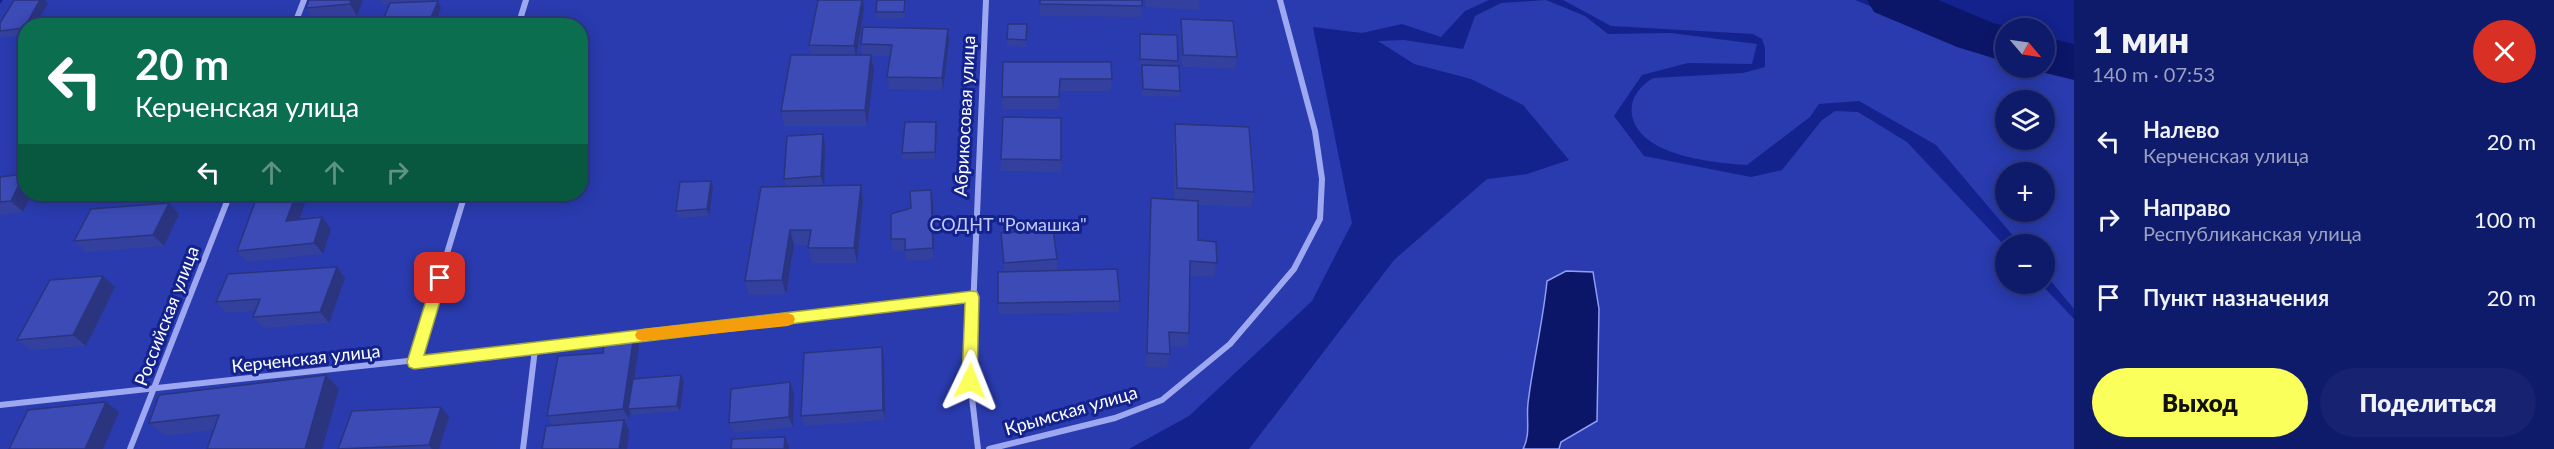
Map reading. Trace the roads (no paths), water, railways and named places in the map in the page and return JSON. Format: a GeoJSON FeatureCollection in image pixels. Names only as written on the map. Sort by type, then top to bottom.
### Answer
{"type":"FeatureCollection","features":[{"type":"Feature","properties":{"kind":"street"},"geometry":{"type":"LineString","coordinates":[[297,18],[304,0]]}},
{"type":"Feature","properties":{"kind":"street"},"geometry":{"type":"LineString","coordinates":[[520,18],[526,0]]}},
{"type":"Feature","properties":{"kind":"street","name":"Абрикосовая улица"},"geometry":{"type":"LineString","coordinates":[[978,449],[970,381],[986,0]]}},
{"type":"Feature","properties":{"kind":"street","name":"Крымская улица"},"geometry":{"type":"LineString","coordinates":[[989,449],[1115,418],[1162,400],[1230,344],[1294,269],[1320,219],[1322,179],[1315,131],[1280,0]]}},
{"type":"Feature","properties":{"kind":"street","name":"Российская улица"},"geometry":{"type":"LineString","coordinates":[[130,449],[227,201]]}},
{"type":"Feature","properties":{"kind":"street"},"geometry":{"type":"LineString","coordinates":[[414,362],[463,201]]}},
{"type":"Feature","properties":{"kind":"street","name":"Керченская улица"},"geometry":{"type":"LineString","coordinates":[[0,405],[535,349],[972,297]]}},
{"type":"Feature","properties":{"kind":"street"},"geometry":{"type":"LineString","coordinates":[[523,449],[535,349]]}},
{"type":"Feature","properties":{"kind":"waterway"},"geometry":{"type":"LineString","coordinates":[[1892,0],[1975,35],[1995,41]]}},
{"type":"Feature","properties":{"kind":"waterway"},"geometry":{"type":"LineString","coordinates":[[2055,58],[2074,62]]}},
{"type":"Feature","properties":{"kind":"park label","name":"СОДНТ \"Ромашка\""},"geometry":{"type":"Point","coordinates":[1008,225]}}]}
